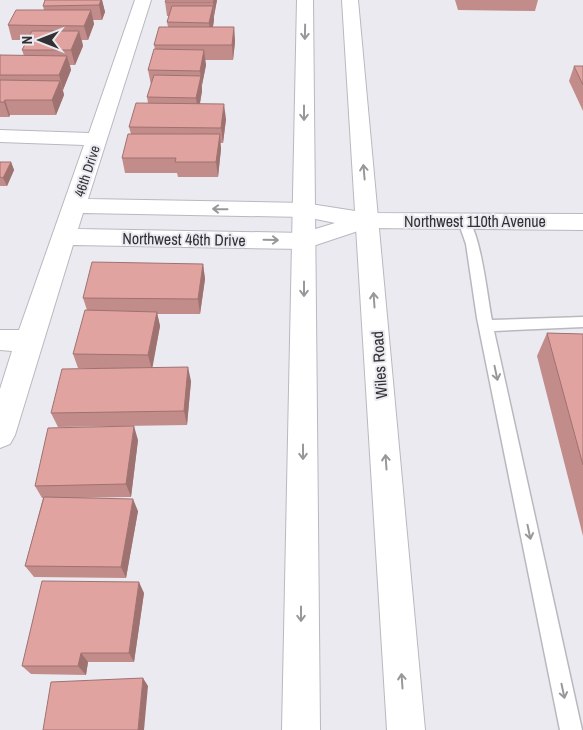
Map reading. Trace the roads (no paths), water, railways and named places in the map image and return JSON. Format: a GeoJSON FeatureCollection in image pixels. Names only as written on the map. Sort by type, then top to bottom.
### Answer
{"type":"FeatureCollection","features":[{"type":"Feature","properties":{"kind":"main road","name":"46th Drive"},"geometry":{"type":"LineString","coordinates":[[0,435],[29,341],[143,0]]}},
{"type":"Feature","properties":{"kind":"main road"},"geometry":{"type":"LineString","coordinates":[[301,730],[305,0]]}},
{"type":"Feature","properties":{"kind":"main road","name":"Wiles Road"},"geometry":{"type":"LineString","coordinates":[[350,0],[406,730]]}},
{"type":"Feature","properties":{"kind":"main road"},"geometry":{"type":"LineString","coordinates":[[0,136],[97,139]]}},
{"type":"Feature","properties":{"kind":"main road","name":"Northwest 46th Drive"},"geometry":{"type":"LineString","coordinates":[[75,206],[304,210]]}},
{"type":"Feature","properties":{"kind":"main road","name":"Northwest 110th Avenue"},"geometry":{"type":"LineString","coordinates":[[304,210],[368,220],[583,222]]}},
{"type":"Feature","properties":{"kind":"main road","name":"Northwest 110th Avenue"},"geometry":{"type":"LineString","coordinates":[[304,240],[368,220]]}},
{"type":"Feature","properties":{"kind":"main road","name":"Northwest 46th Drive"},"geometry":{"type":"LineString","coordinates":[[64,237],[304,240]]}},
{"type":"Feature","properties":{"kind":"main road"},"geometry":{"type":"LineString","coordinates":[[0,340],[29,341]]}},
{"type":"Feature","properties":{"kind":"lane"},"geometry":{"type":"LineString","coordinates":[[464,220],[472,244],[486,326],[571,730]]}},
{"type":"Feature","properties":{"kind":"lane"},"geometry":{"type":"LineString","coordinates":[[486,326],[583,322]]}}]}
